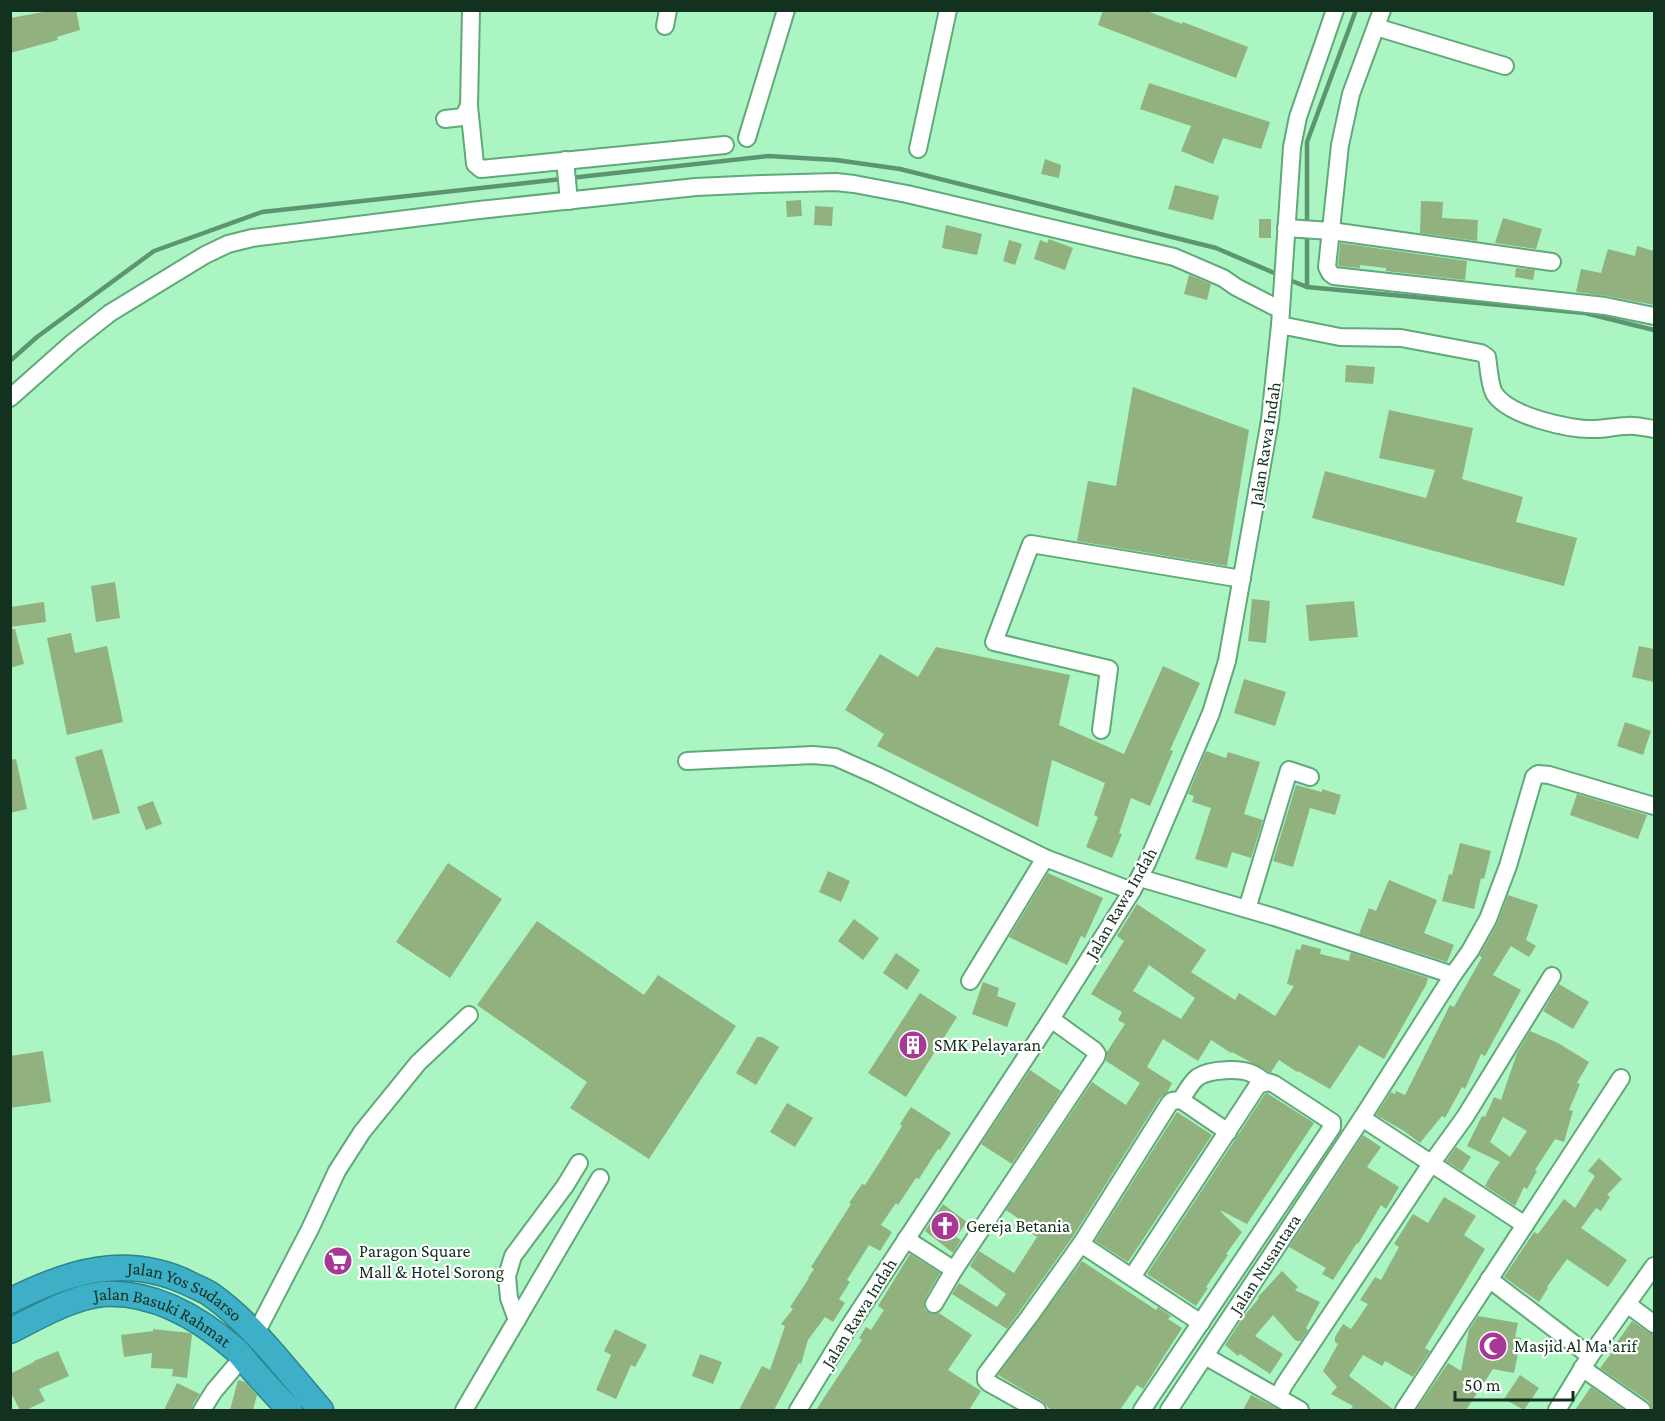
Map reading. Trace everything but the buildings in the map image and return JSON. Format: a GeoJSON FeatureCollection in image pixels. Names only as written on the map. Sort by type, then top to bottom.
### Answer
{"type":"FeatureCollection","features":[{"type":"Feature","properties":{"kind":"highway","name":"Jalan Yos Sudarso"},"geometry":{"type":"LineString","coordinates":[[10,1301],[57,1279],[82,1272],[119,1268],[143,1269],[167,1274],[209,1293],[255,1335],[321,1410]]}},
{"type":"Feature","properties":{"kind":"highway","name":"Jalan Basuki Rahmat"},"geometry":{"type":"LineString","coordinates":[[10,1331],[66,1304],[102,1294],[127,1295],[157,1301],[201,1324],[236,1350],[290,1410]]}},
{"type":"Feature","properties":{"kind":"street"},"geometry":{"type":"LineString","coordinates":[[471,10],[469,106],[475,164],[481,168],[726,145]]}},
{"type":"Feature","properties":{"kind":"street"},"geometry":{"type":"LineString","coordinates":[[747,138],[786,10]]}},
{"type":"Feature","properties":{"kind":"street"},"geometry":{"type":"LineString","coordinates":[[918,149],[948,10]]}},
{"type":"Feature","properties":{"kind":"street"},"geometry":{"type":"LineString","coordinates":[[1335,10],[1294,134],[1290,228],[1326,230],[1552,262]]}},
{"type":"Feature","properties":{"kind":"street"},"geometry":{"type":"LineString","coordinates":[[1382,10],[1352,94],[1340,145],[1326,230],[1327,267],[1330,273],[1335,276],[1605,306],[1654,316]]}},
{"type":"Feature","properties":{"kind":"street"},"geometry":{"type":"LineString","coordinates":[[1376,27],[1504,66]]}},
{"type":"Feature","properties":{"kind":"street"},"geometry":{"type":"LineString","coordinates":[[445,119],[463,117],[469,106]]}},
{"type":"Feature","properties":{"kind":"street"},"geometry":{"type":"LineString","coordinates":[[565,160],[568,193]]}},
{"type":"Feature","properties":{"kind":"street"},"geometry":{"type":"LineString","coordinates":[[10,398],[72,343],[110,314],[205,255],[228,244],[252,238],[568,193],[733,185],[854,184],[1174,257],[1223,278],[1340,337],[1401,338],[1481,353],[1487,357],[1495,395],[1528,417],[1571,427],[1595,429],[1629,425],[1654,429]]}},
{"type":"Feature","properties":{"kind":"street","name":"Jalan Rawa Indah"},"geometry":{"type":"LineString","coordinates":[[798,1410],[848,1328],[1051,1019],[1136,884],[1211,713],[1227,661],[1270,420],[1284,260],[1290,228]]}},
{"type":"Feature","properties":{"kind":"street"},"geometry":{"type":"LineString","coordinates":[[1101,730],[1109,669],[994,642],[1030,544],[1242,579]]}},
{"type":"Feature","properties":{"kind":"street"},"geometry":{"type":"LineString","coordinates":[[687,761],[813,754],[849,762],[1045,858],[1136,884],[1247,909],[1453,975]]}},
{"type":"Feature","properties":{"kind":"street"},"geometry":{"type":"LineString","coordinates":[[1247,909],[1289,770],[1310,777]]}},
{"type":"Feature","properties":{"kind":"street","name":"Jalan Nusantara"},"geometry":{"type":"LineString","coordinates":[[1169,1410],[1478,938],[1509,866],[1534,777],[1538,774],[1549,775],[1654,806]]}},
{"type":"Feature","properties":{"kind":"street"},"geometry":{"type":"LineString","coordinates":[[969,981],[1045,858]]}},
{"type":"Feature","properties":{"kind":"street"},"geometry":{"type":"LineString","coordinates":[[1278,1397],[1431,1164],[1465,1117],[1552,976]]}},
{"type":"Feature","properties":{"kind":"street"},"geometry":{"type":"LineString","coordinates":[[255,1335],[337,1171],[362,1132],[418,1063],[469,1015]]}},
{"type":"Feature","properties":{"kind":"street"},"geometry":{"type":"LineString","coordinates":[[934,1304],[954,1270],[1096,1057],[1094,1050],[1051,1019]]}},
{"type":"Feature","properties":{"kind":"street"},"geometry":{"type":"LineString","coordinates":[[1142,1410],[1332,1127],[1329,1119],[1274,1084],[1265,1082],[1250,1072],[1229,1070],[1200,1076],[1192,1083],[1181,1100]]}},
{"type":"Feature","properties":{"kind":"street"},"geometry":{"type":"LineString","coordinates":[[1404,1410],[1622,1078]]}},
{"type":"Feature","properties":{"kind":"street"},"geometry":{"type":"LineString","coordinates":[[1132,1277],[1258,1085],[1265,1082]]}},
{"type":"Feature","properties":{"kind":"street"},"geometry":{"type":"LineString","coordinates":[[1037,1410],[1017,1406],[986,1380],[986,1374],[1082,1244],[1169,1104],[1172,1101],[1181,1100],[1228,1132]]}},
{"type":"Feature","properties":{"kind":"street"},"geometry":{"type":"LineString","coordinates":[[1362,1118],[1526,1225]]}},
{"type":"Feature","properties":{"kind":"street"},"geometry":{"type":"LineString","coordinates":[[517,1320],[509,1298],[507,1276],[513,1257],[579,1163]]}},
{"type":"Feature","properties":{"kind":"street"},"geometry":{"type":"LineString","coordinates":[[464,1410],[600,1178]]}},
{"type":"Feature","properties":{"kind":"street"},"geometry":{"type":"LineString","coordinates":[[906,1239],[954,1270]]}},
{"type":"Feature","properties":{"kind":"street"},"geometry":{"type":"LineString","coordinates":[[1082,1244],[1201,1323]]}},
{"type":"Feature","properties":{"kind":"street"},"geometry":{"type":"LineString","coordinates":[[1557,1410],[1586,1362],[1654,1266]]}},
{"type":"Feature","properties":{"kind":"street"},"geometry":{"type":"LineString","coordinates":[[1489,1279],[1642,1410]]}},
{"type":"Feature","properties":{"kind":"street"},"geometry":{"type":"LineString","coordinates":[[1627,1304],[1654,1324]]}},
{"type":"Feature","properties":{"kind":"street"},"geometry":{"type":"LineString","coordinates":[[1205,1356],[1300,1410]]}},
{"type":"Feature","properties":{"kind":"street"},"geometry":{"type":"LineString","coordinates":[[202,1410],[214,1391],[243,1358]]}},
{"type":"Feature","properties":{"kind":"waterway"},"geometry":{"type":"LineString","coordinates":[[1307,287],[1307,142],[1356,10]]}},
{"type":"Feature","properties":{"kind":"waterway"},"geometry":{"type":"LineString","coordinates":[[570,178],[768,156],[836,160],[900,169],[1216,248],[1279,275]]}},
{"type":"Feature","properties":{"kind":"waterway"},"geometry":{"type":"LineString","coordinates":[[10,361],[37,337],[154,251],[262,212],[562,179]]}},
{"type":"Feature","properties":{"kind":"waterway"},"geometry":{"type":"LineString","coordinates":[[1287,279],[1307,287],[1585,313],[1654,330]]}},
{"type":"Feature","properties":{"kind":"place","name":"SMK Pelayaran"},"geometry":{"type":"Point","coordinates":[913,1045]}},
{"type":"Feature","properties":{"kind":"place","name":"Gereja Betania"},"geometry":{"type":"Point","coordinates":[945,1226]}},
{"type":"Feature","properties":{"kind":"place","name":"Paragon Square Mall & Hotel Sorong"},"geometry":{"type":"Point","coordinates":[338,1261]}},
{"type":"Feature","properties":{"kind":"place","name":"Masjid Al Ma'arif"},"geometry":{"type":"Point","coordinates":[1493,1346]}}]}
